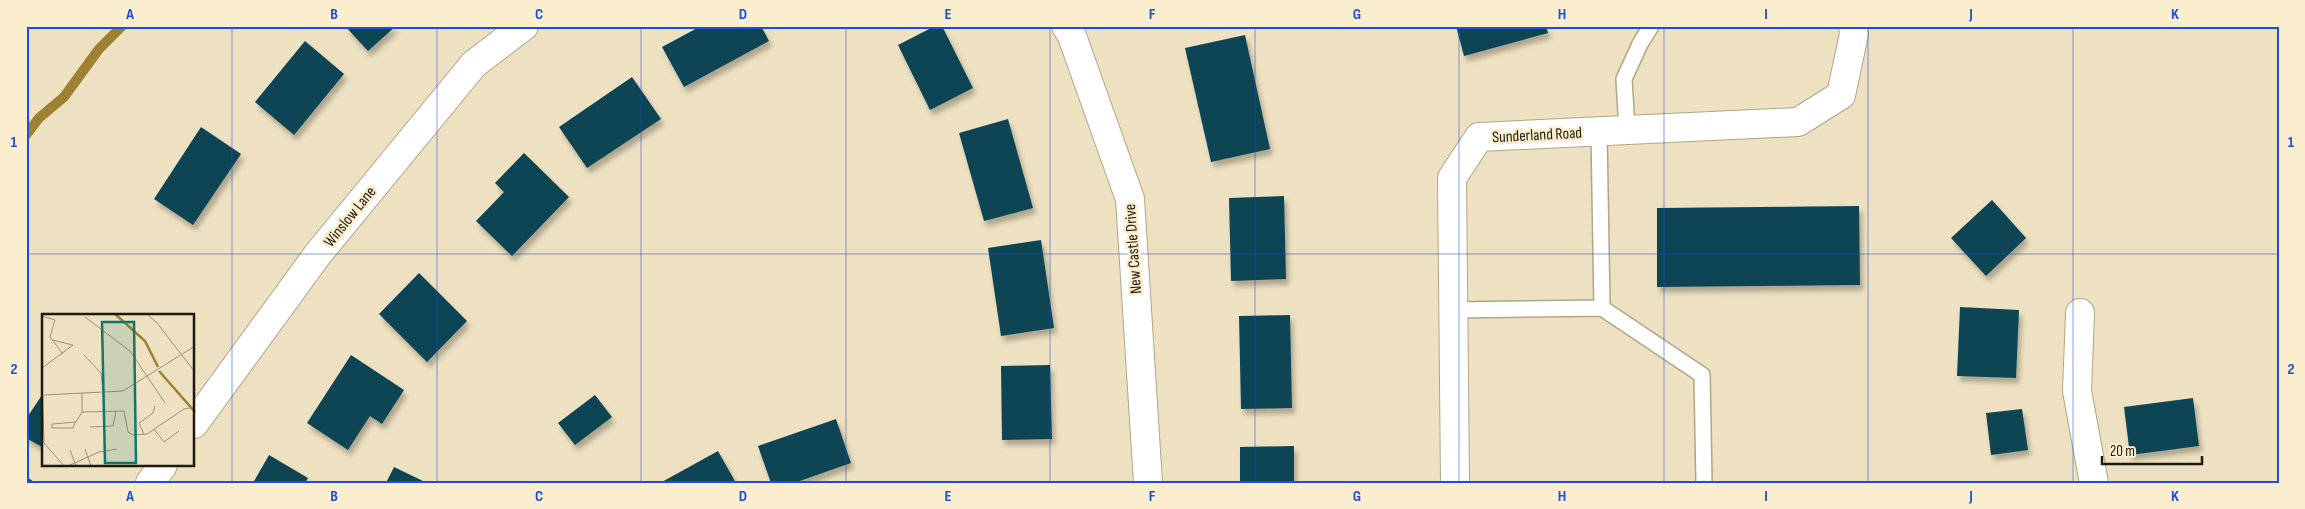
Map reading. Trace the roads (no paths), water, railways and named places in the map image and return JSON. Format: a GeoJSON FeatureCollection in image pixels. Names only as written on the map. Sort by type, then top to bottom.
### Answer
{"type":"FeatureCollection","features":[{"type":"Feature","properties":{"kind":"street","name":"Winslow Lane"},"geometry":{"type":"LineString","coordinates":[[195,423],[318,254],[474,64],[524,26]]}},
{"type":"Feature","properties":{"kind":"street","name":"New Castle Drive"},"geometry":{"type":"LineString","coordinates":[[1066,26],[1072,36],[1130,199],[1148,483]]}},
{"type":"Feature","properties":{"kind":"street","name":"Sunderland Road"},"geometry":{"type":"LineString","coordinates":[[1455,483],[1452,178],[1479,137],[1798,122],[1841,95],[1854,34],[1853,26]]}},
{"type":"Feature","properties":{"kind":"street"},"geometry":{"type":"LineString","coordinates":[[2080,313],[2077,391],[2094,483]]}},
{"type":"Feature","properties":{"kind":"street"},"geometry":{"type":"LineString","coordinates":[[150,483],[162,466]]}},
{"type":"Feature","properties":{"kind":"lane"},"geometry":{"type":"LineString","coordinates":[[1627,130],[1624,80],[1640,44],[1651,26]]}},
{"type":"Feature","properties":{"kind":"lane"},"geometry":{"type":"LineString","coordinates":[[1599,131],[1602,308]]}},
{"type":"Feature","properties":{"kind":"lane"},"geometry":{"type":"LineString","coordinates":[[1453,310],[1602,308],[1702,375],[1704,483]]}},
{"type":"Feature","properties":{"kind":"waterway"},"geometry":{"type":"LineString","coordinates":[[26,135],[39,118],[64,97],[99,49],[122,26]]}}]}
